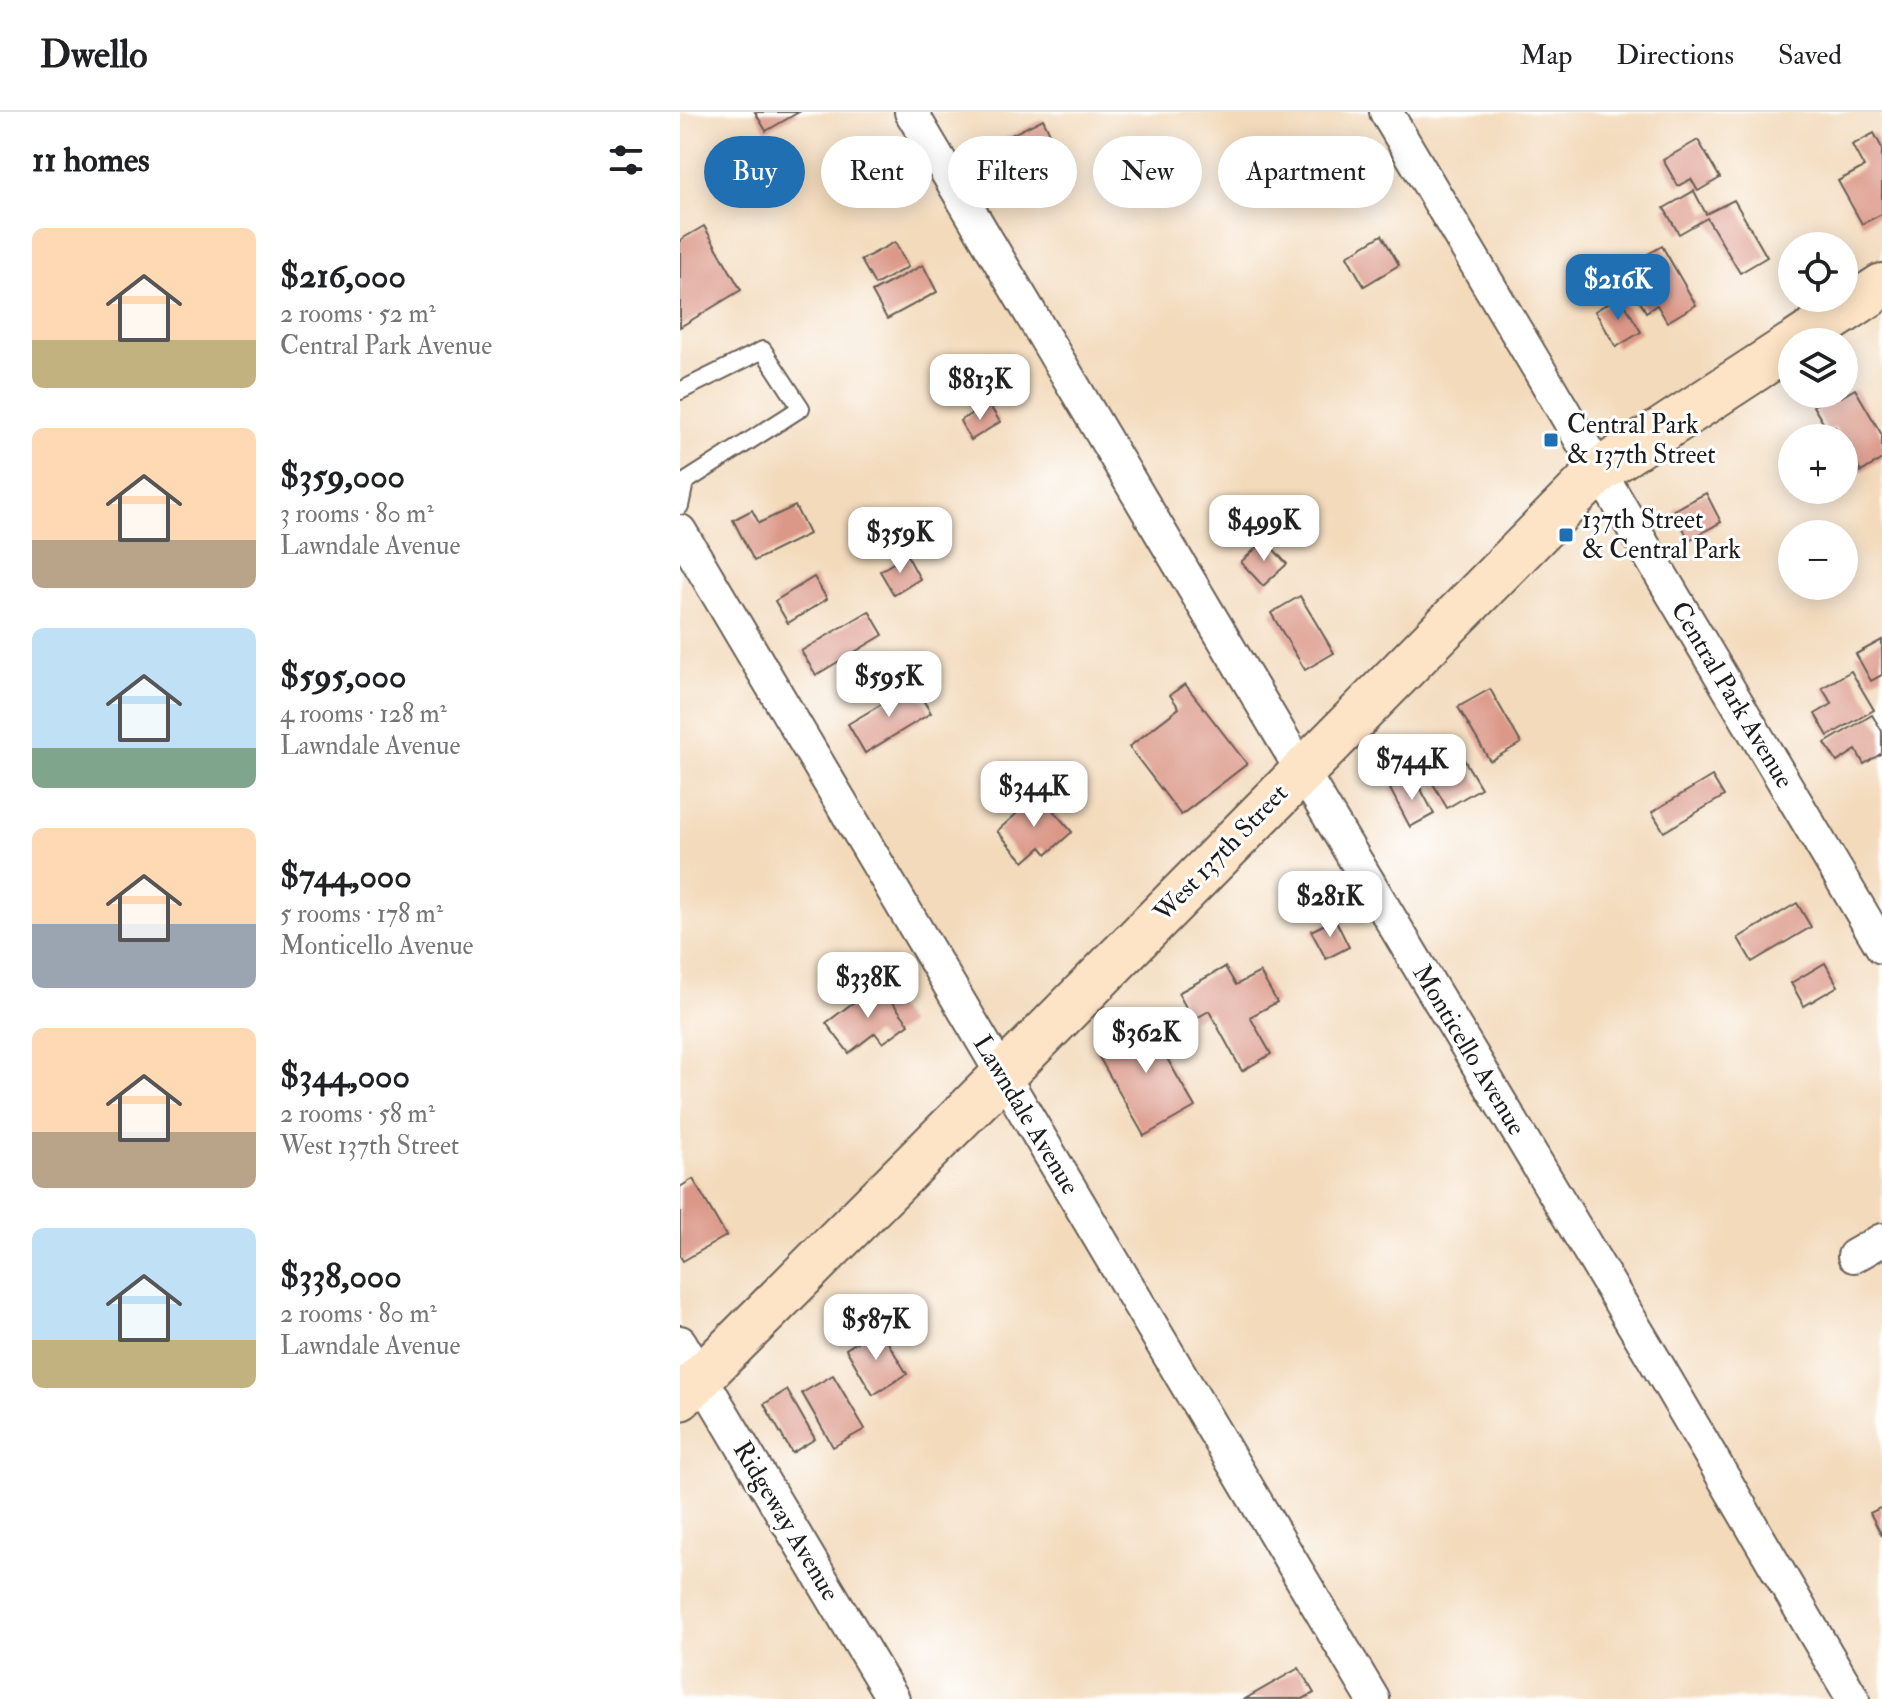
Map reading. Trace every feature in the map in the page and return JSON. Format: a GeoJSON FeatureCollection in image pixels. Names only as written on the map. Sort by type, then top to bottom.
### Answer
{"type":"FeatureCollection","features":[{"type":"Feature","properties":{"kind":"main road","name":"West 137th Street"},"geometry":{"type":"LineString","coordinates":[[1818,328],[1882,286]]}},
{"type":"Feature","properties":{"kind":"main road","name":"West 137th Street"},"geometry":{"type":"LineString","coordinates":[[687,1372],[1002,1076],[1599,471],[1778,354]]}},
{"type":"Feature","properties":{"kind":"street","name":"Monticello Avenue"},"geometry":{"type":"LineString","coordinates":[[911,112],[1653,1357],[1853,1699]]}},
{"type":"Feature","properties":{"kind":"street","name":"Central Park Avenue"},"geometry":{"type":"LineString","coordinates":[[1386,112],[1882,947]]}},
{"type":"Feature","properties":{"kind":"street","name":"Lawndale Avenue"},"geometry":{"type":"LineString","coordinates":[[680,531],[1373,1699]]}},
{"type":"Feature","properties":{"kind":"street"},"geometry":{"type":"LineString","coordinates":[[1854,1256],[1882,1240]]}},
{"type":"Feature","properties":{"kind":"street","name":"Ridgeway Avenue"},"geometry":{"type":"LineString","coordinates":[[687,1372],[893,1699]]}},
{"type":"Feature","properties":{"kind":"lane"},"geometry":{"type":"LineString","coordinates":[[680,391],[763,350],[801,408],[685,482],[680,506]]}},
{"type":"Feature","properties":{"kind":"building"},"geometry":{"type":"Polygon","coordinates":[[[755,112],[799,112],[766,131],[755,112]]]}},
{"type":"Feature","properties":{"kind":"building"},"geometry":{"type":"Polygon","coordinates":[[[1043,119],[1051,136],[1009,136],[1043,119]]]}},
{"type":"Feature","properties":{"kind":"building"},"geometry":{"type":"Polygon","coordinates":[[[1874,133],[1882,148],[1882,214],[1862,224],[1838,181],[1864,167],[1852,145],[1874,133]]]}},
{"type":"Feature","properties":{"kind":"building"},"geometry":{"type":"Polygon","coordinates":[[[1698,140],[1720,178],[1698,191],[1691,179],[1678,186],[1663,160],[1698,140]]]}},
{"type":"Feature","properties":{"kind":"building"},"geometry":{"type":"Polygon","coordinates":[[[1694,191],[1706,214],[1734,200],[1767,257],[1740,273],[1707,218],[1679,234],[1664,208],[1694,191]]]}},
{"type":"Feature","properties":{"kind":"building"},"geometry":{"type":"Polygon","coordinates":[[[704,226],[741,290],[680,327],[680,240],[704,226]]]}},
{"type":"Feature","properties":{"kind":"building"},"geometry":{"type":"Polygon","coordinates":[[[1382,235],[1399,265],[1364,286],[1347,256],[1382,235]]]}},
{"type":"Feature","properties":{"kind":"building"},"geometry":{"type":"Polygon","coordinates":[[[895,242],[908,267],[875,285],[861,260],[895,242]]]}},
{"type":"Feature","properties":{"kind":"building"},"geometry":{"type":"Polygon","coordinates":[[[1662,246],[1696,305],[1667,322],[1657,305],[1646,312],[1633,289],[1645,281],[1634,262],[1662,246]]]}},
{"type":"Feature","properties":{"kind":"building"},"geometry":{"type":"Polygon","coordinates":[[[923,265],[937,292],[887,319],[872,292],[923,265]]]}},
{"type":"Feature","properties":{"kind":"building"},"geometry":{"type":"Polygon","coordinates":[[[1620,296],[1641,332],[1616,347],[1595,311],[1620,296]]]}},
{"type":"Feature","properties":{"kind":"building"},"geometry":{"type":"Polygon","coordinates":[[[1858,394],[1882,435],[1882,459],[1861,472],[1858,467],[1858,424],[1824,424],[1814,408],[1858,408],[1858,394]]]}},
{"type":"Feature","properties":{"kind":"building"},"geometry":{"type":"Polygon","coordinates":[[[988,403],[1000,422],[971,440],[960,421],[988,403]]]}},
{"type":"Feature","properties":{"kind":"building"},"geometry":{"type":"Polygon","coordinates":[[[1706,493],[1721,522],[1689,540],[1674,510],[1706,493]]]}},
{"type":"Feature","properties":{"kind":"building"},"geometry":{"type":"Polygon","coordinates":[[[795,506],[809,534],[754,561],[733,520],[752,510],[759,523],[795,506]]]}},
{"type":"Feature","properties":{"kind":"building"},"geometry":{"type":"Polygon","coordinates":[[[1265,540],[1287,564],[1263,586],[1241,562],[1265,540]]]}},
{"type":"Feature","properties":{"kind":"building"},"geometry":{"type":"Polygon","coordinates":[[[907,555],[920,579],[894,595],[880,571],[907,555]]]}},
{"type":"Feature","properties":{"kind":"building"},"geometry":{"type":"Polygon","coordinates":[[[814,577],[827,599],[788,623],[775,601],[814,577]]]}},
{"type":"Feature","properties":{"kind":"building"},"geometry":{"type":"Polygon","coordinates":[[[1300,596],[1334,653],[1305,670],[1271,613],[1300,596]]]}},
{"type":"Feature","properties":{"kind":"building"},"geometry":{"type":"Polygon","coordinates":[[[869,611],[883,635],[816,675],[801,651],[869,611]]]}},
{"type":"Feature","properties":{"kind":"building"},"geometry":{"type":"Polygon","coordinates":[[[1882,640],[1882,675],[1871,681],[1856,654],[1882,640]]]}},
{"type":"Feature","properties":{"kind":"building"},"geometry":{"type":"Polygon","coordinates":[[[1851,671],[1874,710],[1828,736],[1815,714],[1832,704],[1822,688],[1851,671]]]}},
{"type":"Feature","properties":{"kind":"building"},"geometry":{"type":"Polygon","coordinates":[[[1185,684],[1247,764],[1181,815],[1129,747],[1179,708],[1170,695],[1185,684]]]}},
{"type":"Feature","properties":{"kind":"building"},"geometry":{"type":"Polygon","coordinates":[[[914,685],[931,713],[865,753],[848,724],[914,685]]]}},
{"type":"Feature","properties":{"kind":"building"},"geometry":{"type":"Polygon","coordinates":[[[1490,689],[1521,743],[1490,761],[1458,707],[1490,689]]]}},
{"type":"Feature","properties":{"kind":"building"},"geometry":{"type":"Polygon","coordinates":[[[1872,715],[1882,731],[1882,753],[1864,764],[1856,750],[1837,762],[1825,743],[1872,715]]]}},
{"type":"Feature","properties":{"kind":"building"},"geometry":{"type":"Polygon","coordinates":[[[1454,743],[1481,788],[1447,808],[1421,763],[1454,743]]]}},
{"type":"Feature","properties":{"kind":"building"},"geometry":{"type":"Polygon","coordinates":[[[1414,776],[1434,814],[1410,827],[1390,789],[1414,776]]]}},
{"type":"Feature","properties":{"kind":"building"},"geometry":{"type":"Polygon","coordinates":[[[1712,776],[1724,796],[1664,832],[1652,812],[1712,776]]]}},
{"type":"Feature","properties":{"kind":"building"},"geometry":{"type":"Polygon","coordinates":[[[1039,794],[1072,832],[1047,854],[1041,847],[1024,862],[997,831],[1039,794]]]}},
{"type":"Feature","properties":{"kind":"building"},"geometry":{"type":"Polygon","coordinates":[[[1797,903],[1811,927],[1752,962],[1738,938],[1797,903]]]}},
{"type":"Feature","properties":{"kind":"building"},"geometry":{"type":"Polygon","coordinates":[[[1335,919],[1349,947],[1326,959],[1311,931],[1335,919]]]}},
{"type":"Feature","properties":{"kind":"building"},"geometry":{"type":"Polygon","coordinates":[[[1825,963],[1838,986],[1804,1006],[1791,983],[1825,963]]]}},
{"type":"Feature","properties":{"kind":"building"},"geometry":{"type":"Polygon","coordinates":[[[1225,967],[1236,985],[1260,972],[1277,1002],[1250,1017],[1271,1054],[1242,1071],[1209,1011],[1193,1020],[1178,993],[1225,967]]]}},
{"type":"Feature","properties":{"kind":"building"},"geometry":{"type":"Polygon","coordinates":[[[878,984],[909,1024],[883,1043],[875,1033],[849,1053],[826,1023],[878,984]]]}},
{"type":"Feature","properties":{"kind":"building"},"geometry":{"type":"Polygon","coordinates":[[[1161,1013],[1176,1039],[1161,1048],[1195,1107],[1144,1136],[1095,1050],[1161,1013]]]}},
{"type":"Feature","properties":{"kind":"building"},"geometry":{"type":"Polygon","coordinates":[[[693,1179],[726,1236],[683,1261],[680,1256],[680,1187],[693,1179]]]}},
{"type":"Feature","properties":{"kind":"building"},"geometry":{"type":"Polygon","coordinates":[[[879,1328],[907,1374],[873,1395],[846,1349],[879,1328]]]}},
{"type":"Feature","properties":{"kind":"building"},"geometry":{"type":"Polygon","coordinates":[[[833,1375],[865,1429],[833,1447],[802,1393],[833,1375]]]}},
{"type":"Feature","properties":{"kind":"building"},"geometry":{"type":"Polygon","coordinates":[[[787,1390],[815,1439],[792,1453],[764,1404],[787,1390]]]}},
{"type":"Feature","properties":{"kind":"building"},"geometry":{"type":"Polygon","coordinates":[[[1882,1507],[1882,1536],[1870,1513],[1882,1507]]]}},
{"type":"Feature","properties":{"kind":"building"},"geometry":{"type":"Polygon","coordinates":[[[1299,1668],[1314,1693],[1303,1699],[1245,1699],[1299,1668]]]}},
{"type":"Feature","properties":{"kind":"place","name":"Central Park & 137th Street"},"geometry":{"type":"Point","coordinates":[1551,440]}},
{"type":"Feature","properties":{"kind":"place","name":"137th Street & Central Park"},"geometry":{"type":"Point","coordinates":[1566,535]}}]}
